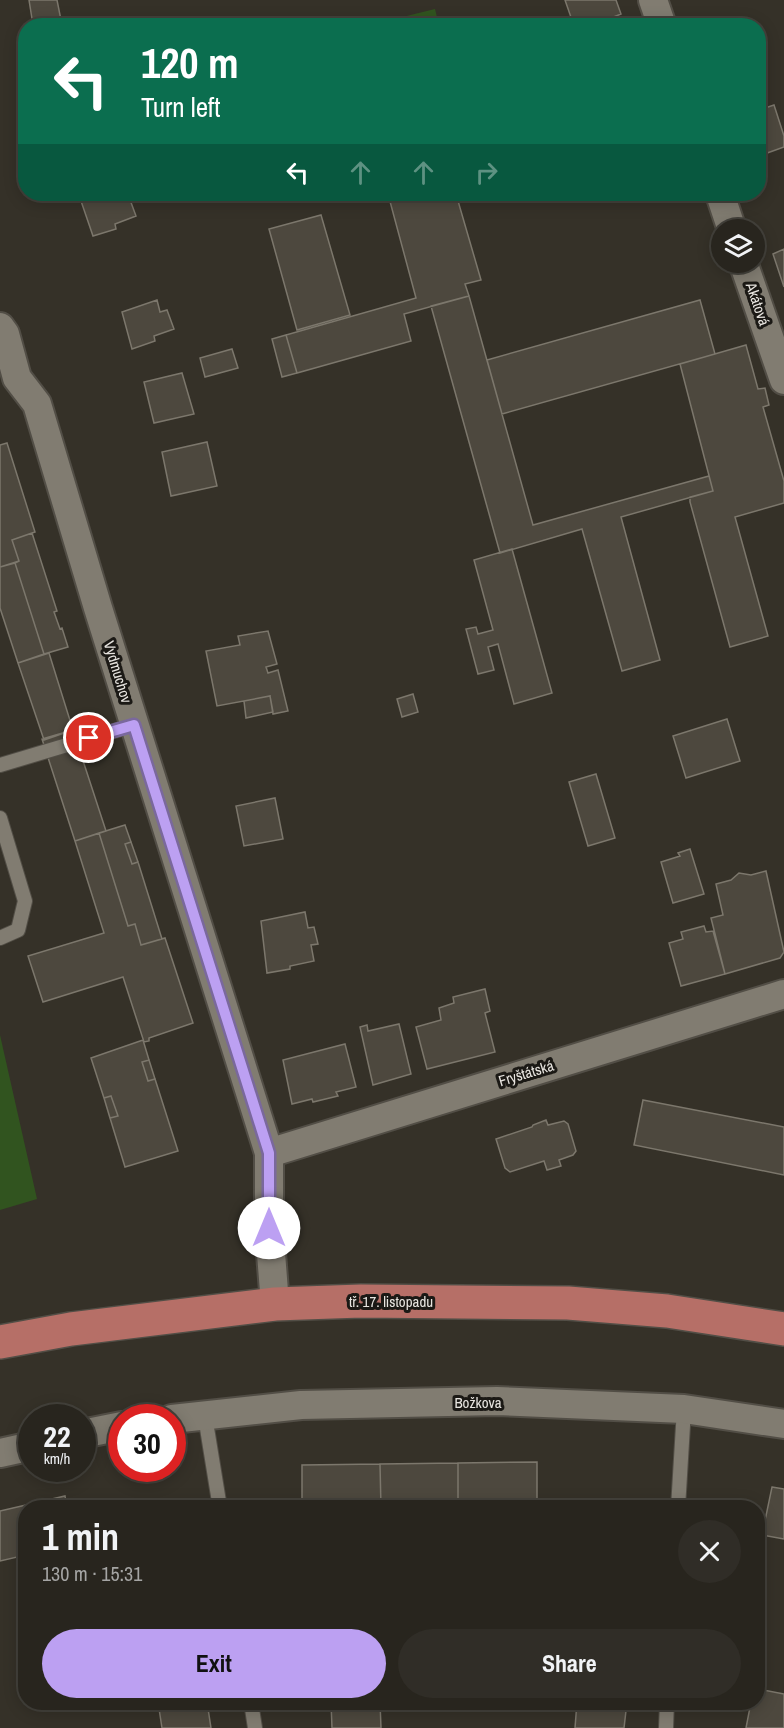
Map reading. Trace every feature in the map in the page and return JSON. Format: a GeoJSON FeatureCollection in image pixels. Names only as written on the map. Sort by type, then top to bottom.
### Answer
{"type":"FeatureCollection","features":[{"type":"Feature","properties":{"kind":"main road","name":"tř. 17. listopadu"},"geometry":{"type":"LineString","coordinates":[[0,1342],[71,1329],[275,1304],[361,1300],[568,1304],[667,1311],[784,1329]]}},
{"type":"Feature","properties":{"kind":"street"},"geometry":{"type":"LineString","coordinates":[[653,0],[659,18]]}},
{"type":"Feature","properties":{"kind":"street"},"geometry":{"type":"LineString","coordinates":[[722,201],[728,219]]}},
{"type":"Feature","properties":{"kind":"street","name":"Akátová"},"geometry":{"type":"LineString","coordinates":[[747,273],[784,381]]}},
{"type":"Feature","properties":{"kind":"street","name":"Vydmuchov"},"geometry":{"type":"LineString","coordinates":[[0,327],[5,334],[17,378],[37,404],[134,725],[269,1153],[269,1228],[275,1304]]}},
{"type":"Feature","properties":{"kind":"street","name":"Fryštátská"},"geometry":{"type":"LineString","coordinates":[[269,1153],[784,994]]}},
{"type":"Feature","properties":{"kind":"street","name":"Božkova"},"geometry":{"type":"LineString","coordinates":[[186,1418],[301,1405],[474,1402],[684,1409],[784,1424]]}},
{"type":"Feature","properties":{"kind":"street"},"geometry":{"type":"LineString","coordinates":[[0,1453],[18,1449]]}},
{"type":"Feature","properties":{"kind":"lane"},"geometry":{"type":"LineString","coordinates":[[0,765],[134,725]]}},
{"type":"Feature","properties":{"kind":"lane"},"geometry":{"type":"LineString","coordinates":[[0,818],[25,901],[18,930],[0,938]]}},
{"type":"Feature","properties":{"kind":"lane"},"geometry":{"type":"LineString","coordinates":[[678,1500],[684,1409]]}},
{"type":"Feature","properties":{"kind":"lane"},"geometry":{"type":"LineString","coordinates":[[205,1416],[219,1500]]}},
{"type":"Feature","properties":{"kind":"lane"},"geometry":{"type":"LineString","coordinates":[[252,1710],[255,1728]]}},
{"type":"Feature","properties":{"kind":"lane"},"geometry":{"type":"LineString","coordinates":[[666,1728],[667,1710]]}},
{"type":"Feature","properties":{"kind":"green space"},"geometry":{"type":"Polygon","coordinates":[[[435,9],[437,18],[398,18],[435,9]]]}},
{"type":"Feature","properties":{"kind":"green space"},"geometry":{"type":"Polygon","coordinates":[[[0,1035],[37,1199],[0,1210],[0,1035]]]}},
{"type":"Feature","properties":{"kind":"building"},"geometry":{"type":"Polygon","coordinates":[[[29,0],[57,0],[61,18],[32,18],[29,0]]]}},
{"type":"Feature","properties":{"kind":"building"},"geometry":{"type":"Polygon","coordinates":[[[565,0],[616,0],[621,14],[611,18],[571,18],[565,0]]]}},
{"type":"Feature","properties":{"kind":"building"},"geometry":{"type":"Polygon","coordinates":[[[774,105],[784,136],[784,147],[766,153],[766,108],[774,105]]]}},
{"type":"Feature","properties":{"kind":"building"},"geometry":{"type":"Polygon","coordinates":[[[81,201],[130,201],[136,216],[115,224],[116,229],[93,236],[81,201]]]}},
{"type":"Feature","properties":{"kind":"building"},"geometry":{"type":"Polygon","coordinates":[[[390,201],[458,201],[481,280],[465,284],[469,296],[404,314],[411,341],[297,373],[286,335],[416,298],[390,201]]]}},
{"type":"Feature","properties":{"kind":"building"},"geometry":{"type":"Polygon","coordinates":[[[321,215],[350,315],[297,330],[269,229],[321,215]]]}},
{"type":"Feature","properties":{"kind":"building"},"geometry":{"type":"Polygon","coordinates":[[[784,249],[784,287],[773,254],[784,249]]]}},
{"type":"Feature","properties":{"kind":"building"},"geometry":{"type":"Polygon","coordinates":[[[469,296],[533,525],[709,476],[713,491],[621,517],[660,660],[622,671],[582,529],[500,553],[431,306],[469,296]]]}},
{"type":"Feature","properties":{"kind":"building"},"geometry":{"type":"Polygon","coordinates":[[[157,300],[160,312],[167,310],[174,329],[154,336],[155,341],[132,349],[122,312],[157,300]]]}},
{"type":"Feature","properties":{"kind":"building"},"geometry":{"type":"Polygon","coordinates":[[[700,300],[715,354],[502,414],[487,360],[700,300]]]}},
{"type":"Feature","properties":{"kind":"building"},"geometry":{"type":"Polygon","coordinates":[[[286,335],[297,373],[282,377],[272,339],[286,335]]]}},
{"type":"Feature","properties":{"kind":"building"},"geometry":{"type":"Polygon","coordinates":[[[746,345],[758,389],[765,388],[769,405],[763,407],[784,481],[784,503],[735,517],[768,636],[730,647],[690,502],[690,497],[713,491],[680,364],[746,345]]]}},
{"type":"Feature","properties":{"kind":"building"},"geometry":{"type":"Polygon","coordinates":[[[232,349],[238,368],[205,377],[200,358],[232,349]]]}},
{"type":"Feature","properties":{"kind":"building"},"geometry":{"type":"Polygon","coordinates":[[[182,373],[194,414],[154,423],[144,382],[182,373]]]}},
{"type":"Feature","properties":{"kind":"building"},"geometry":{"type":"Polygon","coordinates":[[[207,442],[217,486],[171,496],[162,452],[207,442]]]}},
{"type":"Feature","properties":{"kind":"building"},"geometry":{"type":"Polygon","coordinates":[[[7,443],[35,532],[12,540],[19,561],[0,567],[0,445],[7,443]]]}},
{"type":"Feature","properties":{"kind":"building"},"geometry":{"type":"Polygon","coordinates":[[[32,533],[57,611],[54,612],[68,647],[44,654],[15,563],[19,561],[12,540],[32,533]]]}},
{"type":"Feature","properties":{"kind":"building"},"geometry":{"type":"Polygon","coordinates":[[[512,549],[552,693],[514,704],[498,644],[488,647],[494,670],[478,674],[466,629],[476,627],[478,634],[493,630],[474,560],[512,549]]]}},
{"type":"Feature","properties":{"kind":"building"},"geometry":{"type":"Polygon","coordinates":[[[15,563],[44,654],[18,663],[0,608],[0,567],[15,563]]]}},
{"type":"Feature","properties":{"kind":"building"},"geometry":{"type":"Polygon","coordinates":[[[268,631],[277,664],[266,667],[268,673],[278,670],[288,711],[273,714],[270,696],[217,706],[206,651],[240,645],[238,636],[268,631]]]}},
{"type":"Feature","properties":{"kind":"building"},"geometry":{"type":"Polygon","coordinates":[[[49,653],[73,730],[44,740],[18,663],[49,653]]]}},
{"type":"Feature","properties":{"kind":"building"},"geometry":{"type":"Polygon","coordinates":[[[413,694],[418,712],[402,717],[397,699],[413,694]]]}},
{"type":"Feature","properties":{"kind":"building"},"geometry":{"type":"Polygon","coordinates":[[[270,696],[273,712],[246,718],[244,701],[270,696]]]}},
{"type":"Feature","properties":{"kind":"building"},"geometry":{"type":"Polygon","coordinates":[[[727,719],[740,761],[686,778],[673,736],[727,719]]]}},
{"type":"Feature","properties":{"kind":"building"},"geometry":{"type":"Polygon","coordinates":[[[73,730],[106,831],[75,841],[42,739],[73,730]]]}},
{"type":"Feature","properties":{"kind":"building"},"geometry":{"type":"Polygon","coordinates":[[[596,774],[615,838],[588,846],[569,782],[596,774]]]}},
{"type":"Feature","properties":{"kind":"building"},"geometry":{"type":"Polygon","coordinates":[[[275,798],[283,839],[244,846],[236,806],[275,798]]]}},
{"type":"Feature","properties":{"kind":"building"},"geometry":{"type":"Polygon","coordinates":[[[125,825],[131,842],[125,844],[132,864],[138,862],[162,939],[141,945],[135,924],[128,926],[99,833],[125,825]]]}},
{"type":"Feature","properties":{"kind":"building"},"geometry":{"type":"Polygon","coordinates":[[[99,833],[128,926],[135,924],[141,945],[165,938],[193,1023],[149,1038],[149,1041],[144,1042],[123,977],[43,1002],[28,956],[104,933],[75,841],[99,833]]]}},
{"type":"Feature","properties":{"kind":"building"},"geometry":{"type":"Polygon","coordinates":[[[131,842],[138,862],[132,864],[125,844],[131,842]]]}},
{"type":"Feature","properties":{"kind":"building"},"geometry":{"type":"Polygon","coordinates":[[[690,849],[704,894],[673,903],[661,862],[680,856],[678,853],[690,849]]]}},
{"type":"Feature","properties":{"kind":"building"},"geometry":{"type":"Polygon","coordinates":[[[766,871],[784,952],[780,958],[725,974],[711,918],[723,915],[716,884],[731,880],[739,873],[751,875],[766,871]]]}},
{"type":"Feature","properties":{"kind":"building"},"geometry":{"type":"Polygon","coordinates":[[[305,912],[308,928],[314,927],[318,944],[311,945],[314,961],[290,966],[290,969],[267,973],[261,921],[305,912]]]}},
{"type":"Feature","properties":{"kind":"building"},"geometry":{"type":"Polygon","coordinates":[[[704,926],[706,932],[713,931],[725,974],[681,986],[669,943],[683,939],[681,932],[704,926]]]}},
{"type":"Feature","properties":{"kind":"building"},"geometry":{"type":"Polygon","coordinates":[[[485,989],[490,1011],[485,1013],[495,1052],[427,1069],[416,1027],[441,1020],[439,1008],[454,1003],[453,997],[485,989]]]}},
{"type":"Feature","properties":{"kind":"building"},"geometry":{"type":"Polygon","coordinates":[[[399,1024],[411,1074],[373,1085],[360,1027],[367,1025],[368,1031],[399,1024]]]}},
{"type":"Feature","properties":{"kind":"building"},"geometry":{"type":"Polygon","coordinates":[[[143,1040],[149,1060],[142,1062],[148,1081],[155,1079],[178,1151],[125,1167],[110,1118],[118,1116],[111,1096],[104,1098],[91,1058],[143,1040]]]}},
{"type":"Feature","properties":{"kind":"building"},"geometry":{"type":"Polygon","coordinates":[[[345,1044],[356,1087],[336,1092],[338,1096],[292,1104],[283,1060],[345,1044]]]}},
{"type":"Feature","properties":{"kind":"building"},"geometry":{"type":"Polygon","coordinates":[[[149,1060],[155,1079],[148,1081],[142,1062],[149,1060]]]}},
{"type":"Feature","properties":{"kind":"building"},"geometry":{"type":"Polygon","coordinates":[[[111,1096],[118,1116],[110,1118],[104,1098],[111,1096]]]}},
{"type":"Feature","properties":{"kind":"building"},"geometry":{"type":"Polygon","coordinates":[[[643,1100],[784,1127],[784,1175],[634,1145],[643,1100]]]}},
{"type":"Feature","properties":{"kind":"building"},"geometry":{"type":"Polygon","coordinates":[[[546,1120],[548,1125],[564,1121],[568,1124],[576,1151],[573,1155],[559,1160],[561,1166],[547,1170],[544,1161],[510,1172],[505,1168],[496,1139],[546,1120]]]}},
{"type":"Feature","properties":{"kind":"building"},"geometry":{"type":"Polygon","coordinates":[[[537,1462],[537,1500],[458,1500],[458,1463],[537,1462]]]}},
{"type":"Feature","properties":{"kind":"building"},"geometry":{"type":"Polygon","coordinates":[[[458,1463],[458,1500],[381,1500],[380,1464],[458,1463]]]}},
{"type":"Feature","properties":{"kind":"building"},"geometry":{"type":"Polygon","coordinates":[[[380,1464],[381,1500],[302,1500],[302,1465],[380,1464]]]}},
{"type":"Feature","properties":{"kind":"building"},"geometry":{"type":"Polygon","coordinates":[[[772,1487],[784,1489],[784,1539],[765,1536],[765,1521],[772,1487]]]}},
{"type":"Feature","properties":{"kind":"building"},"geometry":{"type":"Polygon","coordinates":[[[65,1496],[66,1500],[48,1500],[65,1496]]]}},
{"type":"Feature","properties":{"kind":"building"},"geometry":{"type":"Polygon","coordinates":[[[18,1507],[18,1557],[0,1561],[0,1511],[18,1507]]]}},
{"type":"Feature","properties":{"kind":"building"},"geometry":{"type":"Polygon","coordinates":[[[765,1690],[784,1694],[784,1728],[746,1728],[749,1710],[765,1710],[765,1690]]]}},
{"type":"Feature","properties":{"kind":"building"},"geometry":{"type":"Polygon","coordinates":[[[159,1710],[208,1710],[211,1728],[162,1728],[159,1710]]]}},
{"type":"Feature","properties":{"kind":"building"},"geometry":{"type":"Polygon","coordinates":[[[331,1710],[380,1710],[381,1728],[332,1728],[331,1710]]]}},
{"type":"Feature","properties":{"kind":"building"},"geometry":{"type":"Polygon","coordinates":[[[576,1710],[626,1710],[624,1728],[575,1728],[576,1710]]]}},
{"type":"Feature","properties":{"kind":"route"},"geometry":{"type":"LineString","coordinates":[[89,738],[134,725],[269,1153],[269,1228]]}}]}
